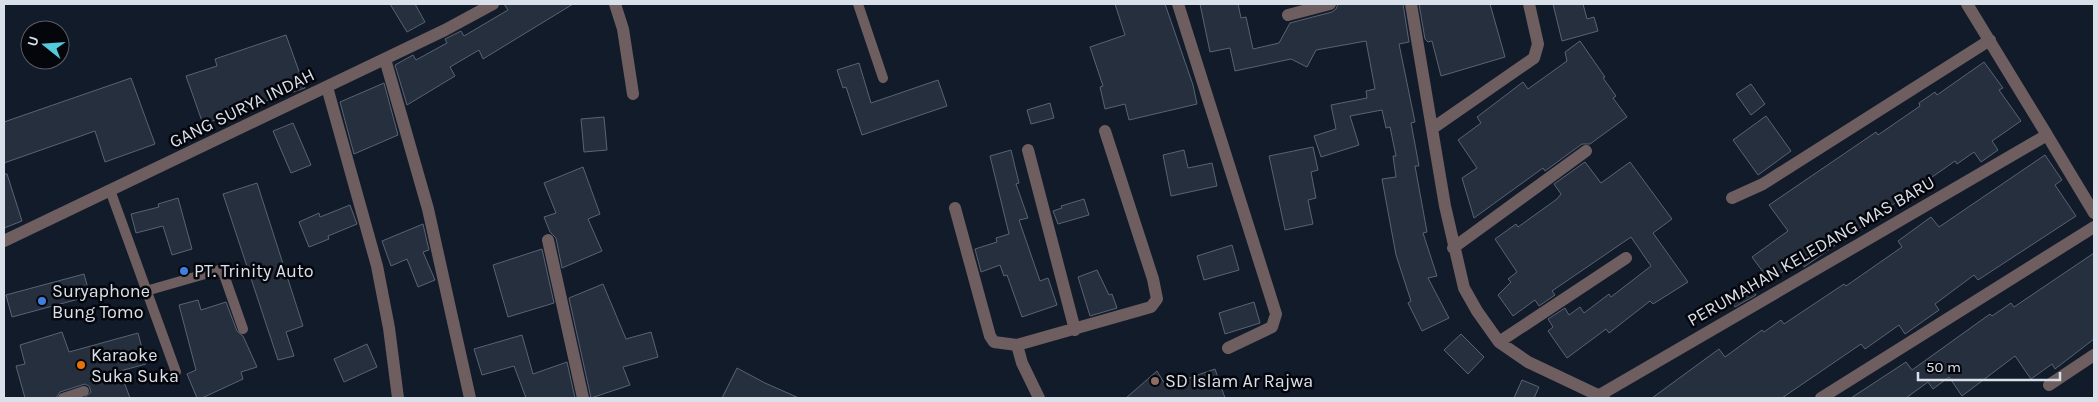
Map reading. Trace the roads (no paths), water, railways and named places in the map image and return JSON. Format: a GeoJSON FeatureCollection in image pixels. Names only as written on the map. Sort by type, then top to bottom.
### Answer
{"type":"FeatureCollection","features":[{"type":"Feature","properties":{"kind":"street","name":"GANG SURYA INDAH"},"geometry":{"type":"LineString","coordinates":[[4,241],[445,30],[493,4]]}},
{"type":"Feature","properties":{"kind":"street"},"geometry":{"type":"LineString","coordinates":[[615,4],[623,29],[633,94]]}},
{"type":"Feature","properties":{"kind":"street"},"geometry":{"type":"LineString","coordinates":[[1178,4],[1276,314],[1272,327],[1228,348]]}},
{"type":"Feature","properties":{"kind":"street"},"geometry":{"type":"LineString","coordinates":[[1288,15],[1330,4]]}},
{"type":"Feature","properties":{"kind":"street"},"geometry":{"type":"LineString","coordinates":[[1411,4],[1453,248],[1464,288],[1477,311],[1499,342],[1528,362],[1601,397]]}},
{"type":"Feature","properties":{"kind":"street"},"geometry":{"type":"LineString","coordinates":[[1433,128],[1534,58],[1538,44],[1530,4]]}},
{"type":"Feature","properties":{"kind":"street"},"geometry":{"type":"LineString","coordinates":[[1967,4],[2094,213]]}},
{"type":"Feature","properties":{"kind":"street"},"geometry":{"type":"LineString","coordinates":[[1732,198],[1763,184],[1990,40]]}},
{"type":"Feature","properties":{"kind":"street"},"geometry":{"type":"LineString","coordinates":[[385,59],[428,209],[470,398]]}},
{"type":"Feature","properties":{"kind":"street"},"geometry":{"type":"LineString","coordinates":[[327,87],[377,266],[389,328],[398,398]]}},
{"type":"Feature","properties":{"kind":"street"},"geometry":{"type":"LineString","coordinates":[[955,208],[990,336],[994,342],[1017,345],[1075,330],[1150,307],[1157,299],[1153,279],[1106,131]]}},
{"type":"Feature","properties":{"kind":"street","name":"PERUMAHAN KELEDANG MAS BARU"},"geometry":{"type":"LineString","coordinates":[[1601,397],[2047,135]]}},
{"type":"Feature","properties":{"kind":"street"},"geometry":{"type":"LineString","coordinates":[[1028,150],[1075,330]]}},
{"type":"Feature","properties":{"kind":"street"},"geometry":{"type":"LineString","coordinates":[[1453,248],[1586,150]]}},
{"type":"Feature","properties":{"kind":"street"},"geometry":{"type":"LineString","coordinates":[[1820,398],[2094,228]]}},
{"type":"Feature","properties":{"kind":"street"},"geometry":{"type":"LineString","coordinates":[[548,240],[583,398]]}},
{"type":"Feature","properties":{"kind":"street"},"geometry":{"type":"LineString","coordinates":[[1499,342],[1626,258]]}},
{"type":"Feature","properties":{"kind":"street"},"geometry":{"type":"LineString","coordinates":[[1017,345],[1022,363],[1039,398]]}},
{"type":"Feature","properties":{"kind":"street"},"geometry":{"type":"LineString","coordinates":[[2049,384],[2094,355]]}},
{"type":"Feature","properties":{"kind":"lane"},"geometry":{"type":"LineString","coordinates":[[858,4],[883,78]]}},
{"type":"Feature","properties":{"kind":"lane"},"geometry":{"type":"LineString","coordinates":[[110,190],[176,372]]}},
{"type":"Feature","properties":{"kind":"lane"},"geometry":{"type":"LineString","coordinates":[[146,291],[219,270],[223,272],[243,329]]}},
{"type":"Feature","properties":{"kind":"lane"},"geometry":{"type":"LineString","coordinates":[[63,398],[84,391]]}},
{"type":"Feature","properties":{"kind":"place","name":"PT. Trinity Auto"},"geometry":{"type":"Point","coordinates":[184,271]}},
{"type":"Feature","properties":{"kind":"place","name":"Suryaphone Bung Tomo"},"geometry":{"type":"Point","coordinates":[42,301]}},
{"type":"Feature","properties":{"kind":"place","name":"Karaoke Suka Suka"},"geometry":{"type":"Point","coordinates":[81,365]}},
{"type":"Feature","properties":{"kind":"place","name":"SD Islam Ar Rajwa"},"geometry":{"type":"Point","coordinates":[1155,381]}}]}
